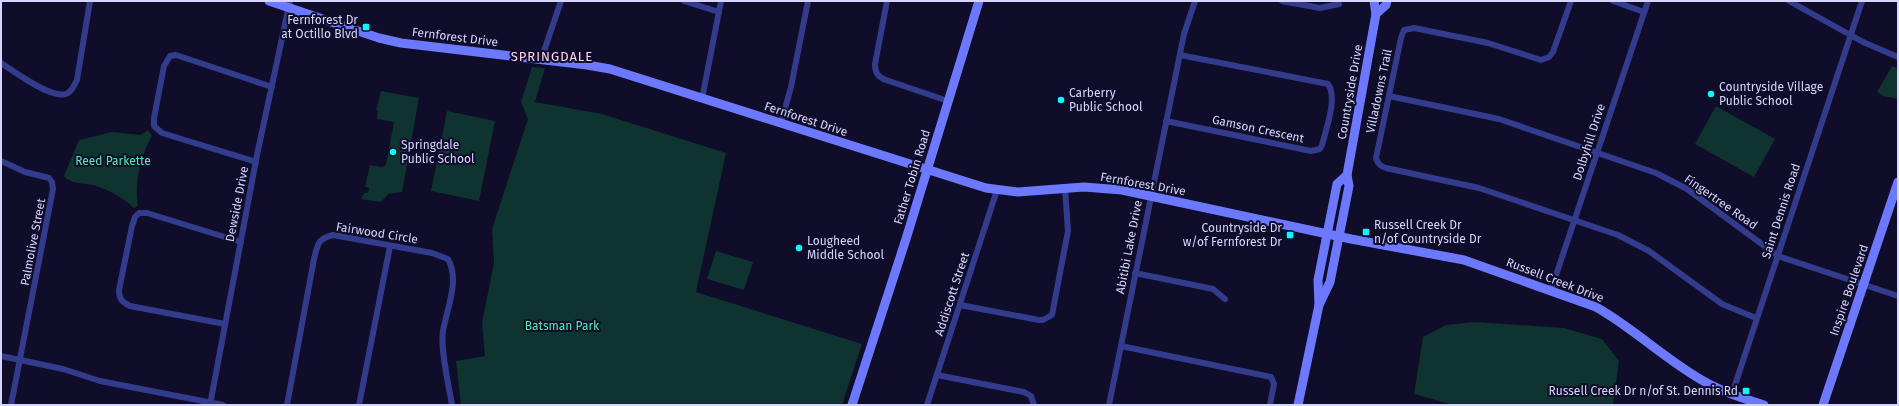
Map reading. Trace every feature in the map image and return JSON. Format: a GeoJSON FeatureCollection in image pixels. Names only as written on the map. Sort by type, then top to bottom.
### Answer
{"type":"FeatureCollection","features":[{"type":"Feature","properties":{"kind":"street"},"geometry":{"type":"LineString","coordinates":[[1,63],[50,92],[65,95],[68,93],[72,90],[77,80],[90,1]]}},
{"type":"Feature","properties":{"kind":"street","name":"Fernforest Drive"},"geometry":{"type":"LineString","coordinates":[[269,1],[289,4],[395,42],[605,68],[970,184],[997,190],[1026,192],[1065,188],[1101,188],[1151,196],[1339,236]]}},
{"type":"Feature","properties":{"kind":"street"},"geometry":{"type":"LineString","coordinates":[[541,60],[561,1]]}},
{"type":"Feature","properties":{"kind":"street"},"geometry":{"type":"LineString","coordinates":[[684,1],[719,12]]}},
{"type":"Feature","properties":{"kind":"street"},"geometry":{"type":"LineString","coordinates":[[702,98],[721,1]]}},
{"type":"Feature","properties":{"kind":"street"},"geometry":{"type":"LineString","coordinates":[[781,124],[791,87],[808,1]]}},
{"type":"Feature","properties":{"kind":"street"},"geometry":{"type":"LineString","coordinates":[[887,1],[875,64],[875,70],[878,76],[948,101]]}},
{"type":"Feature","properties":{"kind":"street","name":"Father Tobin Road"},"geometry":{"type":"LineString","coordinates":[[852,405],[979,1]]}},
{"type":"Feature","properties":{"kind":"street"},"geometry":{"type":"LineString","coordinates":[[1282,1],[1320,8],[1339,4]]}},
{"type":"Feature","properties":{"kind":"street","name":"Countryside Drive"},"geometry":{"type":"LineString","coordinates":[[1298,405],[1319,305],[1330,282],[1349,186],[1347,175],[1376,14],[1374,1]]}},
{"type":"Feature","properties":{"kind":"street"},"geometry":{"type":"LineString","coordinates":[[1376,14],[1386,5],[1387,1]]}},
{"type":"Feature","properties":{"kind":"street","name":"Villadowns Trail"},"geometry":{"type":"LineString","coordinates":[[1571,1],[1553,52],[1549,58],[1541,60],[1480,41],[1414,28],[1404,30],[1401,38],[1376,158],[1380,165],[1386,168],[1479,188],[1618,235],[1649,251],[1722,304],[1756,318]]}},
{"type":"Feature","properties":{"kind":"street"},"geometry":{"type":"LineString","coordinates":[[1613,1],[1644,12]]}},
{"type":"Feature","properties":{"kind":"street","name":"Dolbyhill Drive"},"geometry":{"type":"LineString","coordinates":[[1551,290],[1648,1]]}},
{"type":"Feature","properties":{"kind":"street"},"geometry":{"type":"LineString","coordinates":[[1789,1],[1851,35],[1898,57]]}},
{"type":"Feature","properties":{"kind":"street","name":"Saint Dennis Road"},"geometry":{"type":"LineString","coordinates":[[1732,394],[1862,1]]}},
{"type":"Feature","properties":{"kind":"street","name":"Abitibi Lake Drive"},"geometry":{"type":"LineString","coordinates":[[1109,405],[1166,121],[1185,30],[1193,2]]}},
{"type":"Feature","properties":{"kind":"street","name":"Dewside Drive"},"geometry":{"type":"LineString","coordinates":[[210,404],[256,162],[289,4]]}},
{"type":"Feature","properties":{"kind":"street"},"geometry":{"type":"LineString","coordinates":[[256,162],[162,134],[154,126],[154,118],[164,66],[170,56],[176,55],[272,87]]}},
{"type":"Feature","properties":{"kind":"street","name":"Gamson Crescent"},"geometry":{"type":"LineString","coordinates":[[1166,121],[1311,151],[1320,149],[1322,145],[1332,99],[1332,93],[1328,84],[1180,55]]}},
{"type":"Feature","properties":{"kind":"street","name":"Fingertree Road"},"geometry":{"type":"LineString","coordinates":[[1389,96],[1499,119],[1656,173],[1687,190],[1778,256],[1898,296]]}},
{"type":"Feature","properties":{"kind":"street","name":"Palmolive Street"},"geometry":{"type":"LineString","coordinates":[[1,161],[25,172],[49,178],[52,182],[53,189],[20,361]]}},
{"type":"Feature","properties":{"kind":"street","name":"Countryside Drive"},"geometry":{"type":"LineString","coordinates":[[1319,305],[1318,280],[1337,184],[1347,175]]}},
{"type":"Feature","properties":{"kind":"street","name":"Inspire Boulevard"},"geometry":{"type":"LineString","coordinates":[[1823,405],[1898,182]]}},
{"type":"Feature","properties":{"kind":"street"},"geometry":{"type":"LineString","coordinates":[[960,305],[1039,320],[1043,320],[1052,315],[1067,239],[1068,225],[1065,188]]}},
{"type":"Feature","properties":{"kind":"street","name":"Addiscott Street"},"geometry":{"type":"LineString","coordinates":[[927,405],[997,190]]}},
{"type":"Feature","properties":{"kind":"street"},"geometry":{"type":"LineString","coordinates":[[225,324],[130,306],[119,298],[119,290],[134,217],[139,213],[147,213],[241,242]]}},
{"type":"Feature","properties":{"kind":"street","name":"Fairwood Circle"},"geometry":{"type":"LineString","coordinates":[[287,405],[319,242],[324,238],[333,235],[432,254],[448,259],[453,267],[454,277],[442,333],[452,405]]}},
{"type":"Feature","properties":{"kind":"street","name":"Russell Creek Drive"},"geometry":{"type":"LineString","coordinates":[[1339,236],[1464,260],[1596,307],[1616,318],[1707,383],[1732,394],[1764,405]]}},
{"type":"Feature","properties":{"kind":"street"},"geometry":{"type":"LineString","coordinates":[[359,405],[390,246]]}},
{"type":"Feature","properties":{"kind":"street"},"geometry":{"type":"LineString","coordinates":[[1135,273],[1213,289],[1225,299]]}},
{"type":"Feature","properties":{"kind":"street"},"geometry":{"type":"LineString","coordinates":[[1121,346],[1271,377],[1274,384],[1270,405]]}},
{"type":"Feature","properties":{"kind":"street"},"geometry":{"type":"LineString","coordinates":[[1,356],[62,369],[100,381],[210,404],[223,405]]}},
{"type":"Feature","properties":{"kind":"street"},"geometry":{"type":"LineString","coordinates":[[11,405],[20,361]]}},
{"type":"Feature","properties":{"kind":"street"},"geometry":{"type":"LineString","coordinates":[[937,375],[1024,392],[1031,396],[1034,405]]}},
{"type":"Feature","properties":{"kind":"green space"},"geometry":{"type":"Polygon","coordinates":[[[1892,66],[1898,68],[1898,99],[1883,96],[1877,92],[1892,66]]]}},
{"type":"Feature","properties":{"kind":"green space","name":"Batsman Park"},"geometry":{"type":"Polygon","coordinates":[[[532,67],[545,68],[535,102],[602,114],[726,153],[696,292],[862,344],[842,405],[461,405],[456,361],[485,356],[482,323],[494,263],[492,229],[528,119],[521,102],[532,67]]]}},
{"type":"Feature","properties":{"kind":"green space"},"geometry":{"type":"Polygon","coordinates":[[[381,91],[419,98],[402,192],[388,194],[381,202],[361,199],[364,193],[368,193],[369,188],[365,187],[370,165],[382,167],[386,165],[394,122],[377,119],[378,110],[376,110],[381,91]]]}},
{"type":"Feature","properties":{"kind":"green space"},"geometry":{"type":"Polygon","coordinates":[[[1716,106],[1775,139],[1754,177],[1695,144],[1716,106]]]}},
{"type":"Feature","properties":{"kind":"green space"},"geometry":{"type":"Polygon","coordinates":[[[447,111],[495,121],[479,201],[431,191],[447,111]]]}},
{"type":"Feature","properties":{"kind":"green space","name":"Reed Parkette"},"geometry":{"type":"Polygon","coordinates":[[[148,130],[152,136],[148,143],[139,170],[137,188],[138,206],[134,208],[122,198],[108,191],[94,186],[76,183],[64,176],[79,140],[112,132],[141,135],[148,130]]]}},
{"type":"Feature","properties":{"kind":"green space"},"geometry":{"type":"Polygon","coordinates":[[[716,251],[753,262],[744,290],[707,279],[716,251]]]}},
{"type":"Feature","properties":{"kind":"green space"},"geometry":{"type":"Polygon","coordinates":[[[1474,322],[1564,328],[1602,339],[1619,361],[1613,405],[1453,405],[1414,394],[1423,337],[1446,325],[1474,322]]]}},
{"type":"Feature","properties":{"kind":"place","name":"Fernforest Dr at Octillo Blvd"},"geometry":{"type":"Point","coordinates":[366,27]}},
{"type":"Feature","properties":{"kind":"place","name":"Countryside Village Public School"},"geometry":{"type":"Point","coordinates":[1711,94]}},
{"type":"Feature","properties":{"kind":"place","name":"Carberry Public School"},"geometry":{"type":"Point","coordinates":[1061,100]}},
{"type":"Feature","properties":{"kind":"place","name":"Springdale Public School"},"geometry":{"type":"Point","coordinates":[393,152]}},
{"type":"Feature","properties":{"kind":"place","name":"Russell Creek Dr n/of Countryside Dr"},"geometry":{"type":"Point","coordinates":[1366,232]}},
{"type":"Feature","properties":{"kind":"place","name":"Countryside Dr w/of Fernforest Dr"},"geometry":{"type":"Point","coordinates":[1290,235]}},
{"type":"Feature","properties":{"kind":"place","name":"Lougheed Middle School"},"geometry":{"type":"Point","coordinates":[799,248]}},
{"type":"Feature","properties":{"kind":"place","name":"Russell Creek Dr n/of St. Dennis Rd"},"geometry":{"type":"Point","coordinates":[1746,391]}},
{"type":"Feature","properties":{"kind":"district","name":"SPRINGDALE"},"geometry":{"type":"Point","coordinates":[552,56]}}]}
